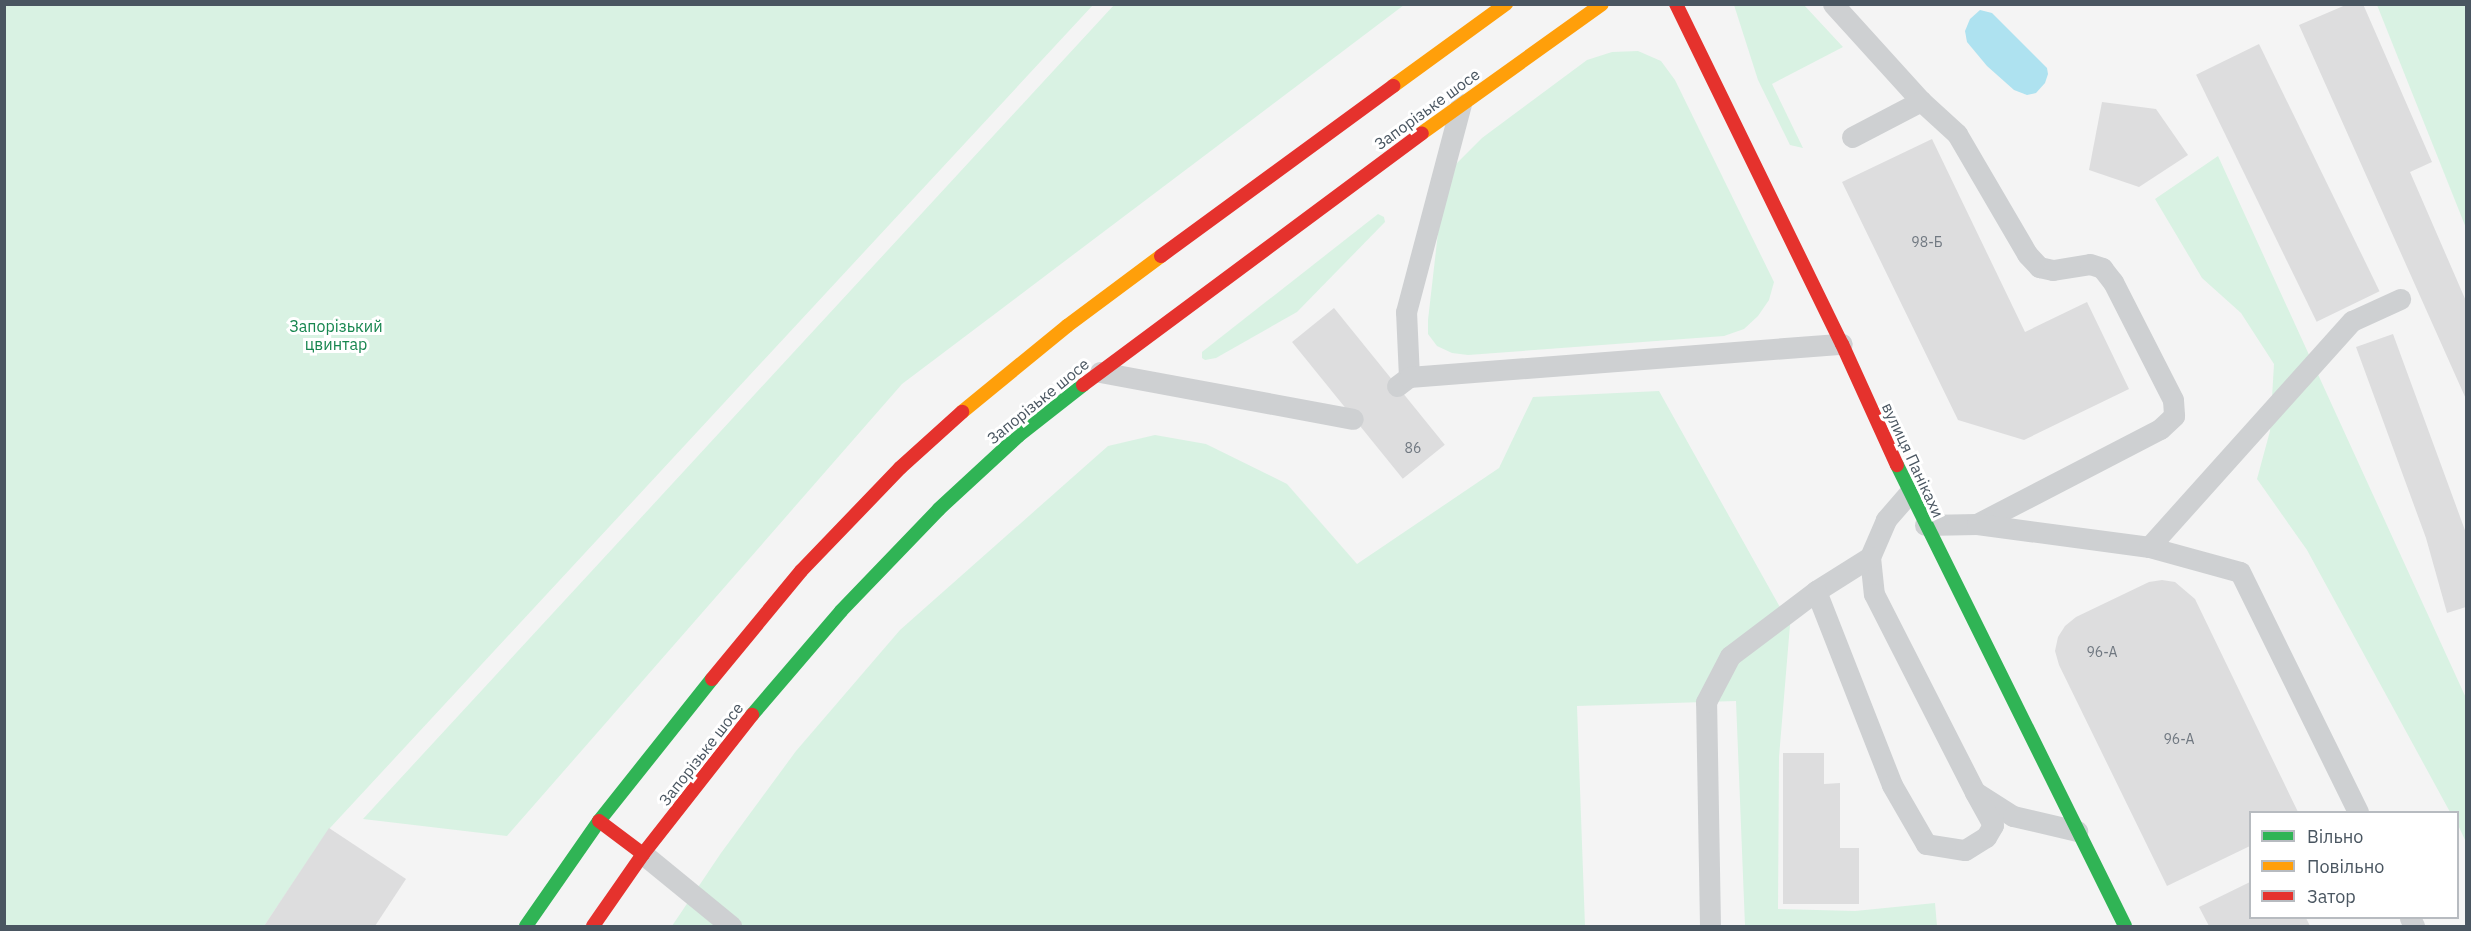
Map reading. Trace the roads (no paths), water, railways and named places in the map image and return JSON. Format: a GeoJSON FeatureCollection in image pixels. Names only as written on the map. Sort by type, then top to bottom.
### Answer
{"type":"FeatureCollection","features":[{"type":"Feature","properties":{"kind":"main road"},"geometry":{"type":"LineString","coordinates":[[526,927],[599,821],[717,672],[801,571],[909,460],[982,394],[1067,326],[1203,223],[1506,4]]}},
{"type":"Feature","properties":{"kind":"main road","name":"Запорізьке шосе"},"geometry":{"type":"LineString","coordinates":[[593,927],[643,854],[759,707],[841,611],[939,509],[1018,436],[1100,372],[1461,104],[1602,4]]}},
{"type":"Feature","properties":{"kind":"main road","name":"вулиця Панікахи"},"geometry":{"type":"LineString","coordinates":[[1676,4],[1842,345],[1925,525],[2125,927]]}},
{"type":"Feature","properties":{"kind":"main road"},"geometry":{"type":"LineString","coordinates":[[599,821],[643,854]]}},
{"type":"Feature","properties":{"kind":"lane"},"geometry":{"type":"LineString","coordinates":[[1833,4],[1921,101],[1957,134],[2028,254],[2039,267],[2053,270],[2090,264],[2102,268],[2113,282],[2173,400],[2174,416],[2160,429],[1977,524]]}},
{"type":"Feature","properties":{"kind":"lane"},"geometry":{"type":"LineString","coordinates":[[1852,137],[1921,101]]}},
{"type":"Feature","properties":{"kind":"lane"},"geometry":{"type":"LineString","coordinates":[[1461,104],[1407,312],[1403,381],[1842,345]]}},
{"type":"Feature","properties":{"kind":"lane"},"geometry":{"type":"LineString","coordinates":[[2149,547],[2352,321],[2400,299]]}},
{"type":"Feature","properties":{"kind":"lane"},"geometry":{"type":"LineString","coordinates":[[1100,372],[1353,419]]}},
{"type":"Feature","properties":{"kind":"lane"},"geometry":{"type":"LineString","coordinates":[[1816,591],[1893,786],[1926,844],[1965,850],[1986,837],[1993,825],[1874,594],[1870,557],[1886,520],[1910,492]]}},
{"type":"Feature","properties":{"kind":"lane"},"geometry":{"type":"LineString","coordinates":[[1925,525],[1977,524],[2149,547],[2240,572],[2357,811]]}},
{"type":"Feature","properties":{"kind":"lane"},"geometry":{"type":"LineString","coordinates":[[1710,927],[1706,702],[1730,656],[1816,591],[1870,557]]}},
{"type":"Feature","properties":{"kind":"lane"},"geometry":{"type":"LineString","coordinates":[[1975,792],[2013,816],[2078,831]]}},
{"type":"Feature","properties":{"kind":"lane"},"geometry":{"type":"LineString","coordinates":[[643,854],[731,927]]}},
{"type":"Feature","properties":{"kind":"water"},"geometry":{"type":"Polygon","coordinates":[[[1980,10],[1992,13],[2047,68],[2045,83],[2036,93],[2027,95],[2014,90],[1987,66],[1967,42],[1965,31],[1970,19],[1980,10]]]}},
{"type":"Feature","properties":{"kind":"park label","name":"Запорізький цвинтар"},"geometry":{"type":"Point","coordinates":[336,335]}}]}
